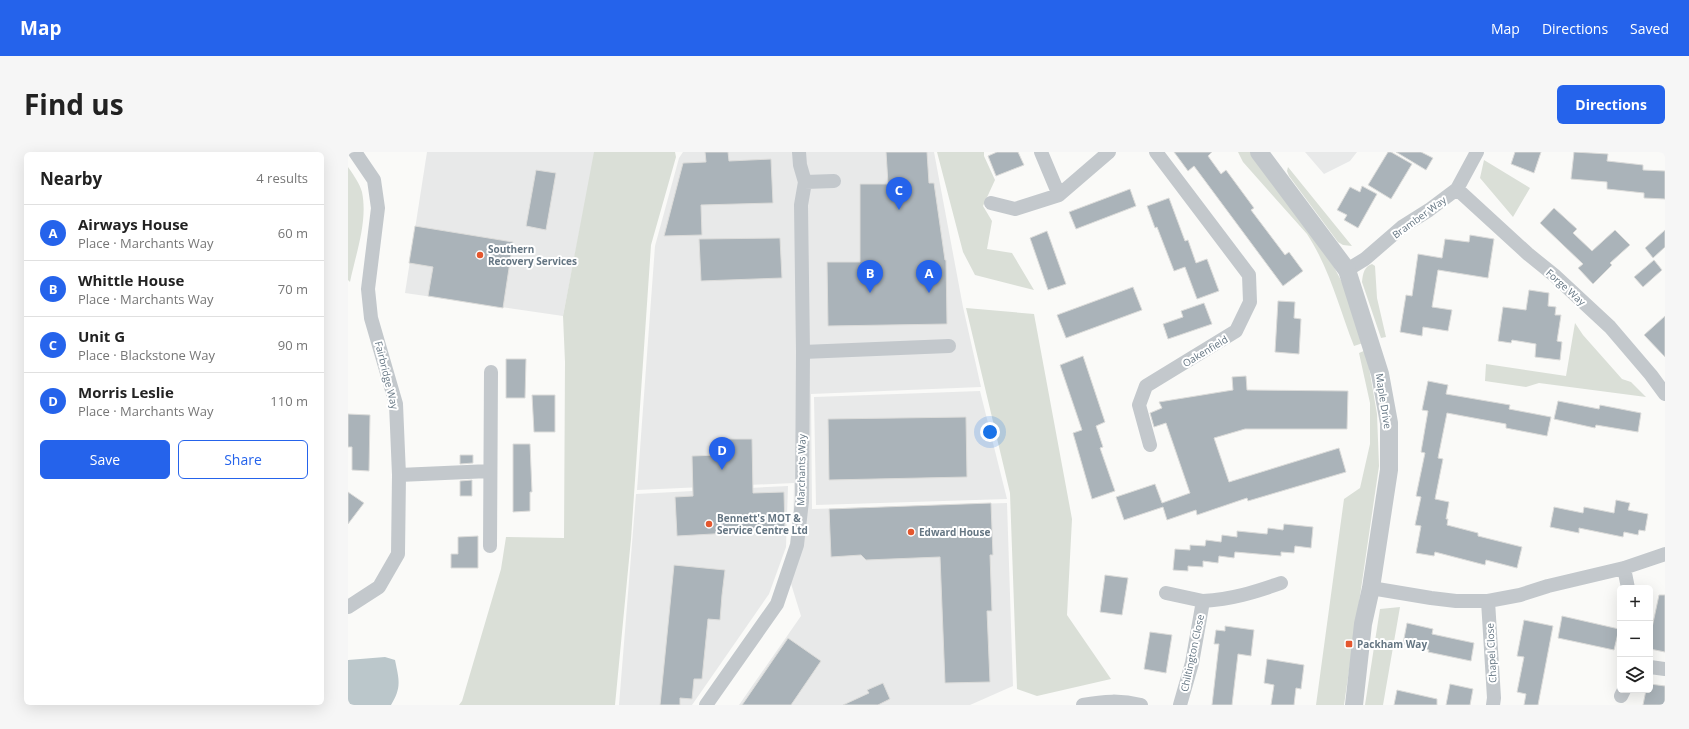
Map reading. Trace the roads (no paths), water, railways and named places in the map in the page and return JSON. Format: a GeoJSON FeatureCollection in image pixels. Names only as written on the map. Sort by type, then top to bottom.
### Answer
{"type":"FeatureCollection","features":[{"type":"Feature","properties":{"kind":"street","name":"Fairbridge Way"},"geometry":{"type":"LineString","coordinates":[[348,606],[379,587],[398,554],[399,475],[396,404],[371,318],[368,289],[378,208],[374,180],[355,152]]}},
{"type":"Feature","properties":{"kind":"street","name":"Marchants Way"},"geometry":{"type":"LineString","coordinates":[[706,705],[778,604],[797,545],[802,501],[803,352],[801,205],[805,182],[800,165],[799,152]]}},
{"type":"Feature","properties":{"kind":"street"},"geometry":{"type":"LineString","coordinates":[[1041,152],[1059,195]]}},
{"type":"Feature","properties":{"kind":"street"},"geometry":{"type":"LineString","coordinates":[[991,203],[1015,210],[1059,195],[1109,152]]}},
{"type":"Feature","properties":{"kind":"street","name":"Oakenfield"},"geometry":{"type":"LineString","coordinates":[[1150,445],[1139,405],[1146,386],[1236,331],[1250,302],[1249,275],[1156,152]]}},
{"type":"Feature","properties":{"kind":"street","name":"Maple Drive"},"geometry":{"type":"LineString","coordinates":[[1260,152],[1347,270],[1380,374],[1389,423],[1389,470],[1371,588],[1363,624],[1354,705]]}},
{"type":"Feature","properties":{"kind":"street","name":"Bramber Way"},"geometry":{"type":"LineString","coordinates":[[1347,270],[1365,258],[1402,227],[1429,210],[1457,189],[1477,152]]}},
{"type":"Feature","properties":{"kind":"street"},"geometry":{"type":"LineString","coordinates":[[805,182],[834,181]]}},
{"type":"Feature","properties":{"kind":"street","name":"Forge Way"},"geometry":{"type":"LineString","coordinates":[[1457,189],[1610,327],[1651,374],[1665,394]]}},
{"type":"Feature","properties":{"kind":"street"},"geometry":{"type":"LineString","coordinates":[[803,352],[949,346]]}},
{"type":"Feature","properties":{"kind":"street"},"geometry":{"type":"LineString","coordinates":[[490,546],[491,372]]}},
{"type":"Feature","properties":{"kind":"street"},"geometry":{"type":"LineString","coordinates":[[399,475],[490,471]]}},
{"type":"Feature","properties":{"kind":"street"},"geometry":{"type":"LineString","coordinates":[[1371,588],[1456,601],[1488,601],[1520,595],[1548,586],[1624,568],[1665,554]]}},
{"type":"Feature","properties":{"kind":"street"},"geometry":{"type":"LineString","coordinates":[[1624,568],[1627,585]]}},
{"type":"Feature","properties":{"kind":"street","name":"Chiltington Close"},"geometry":{"type":"LineString","coordinates":[[1166,592],[1203,601],[1226,600],[1246,595],[1280,583]]}},
{"type":"Feature","properties":{"kind":"street","name":"Chiltington Close"},"geometry":{"type":"LineString","coordinates":[[1180,705],[1192,663],[1203,601]]}},
{"type":"Feature","properties":{"kind":"street","name":"Chapel Close"},"geometry":{"type":"LineString","coordinates":[[1488,601],[1494,698],[1493,705]]}},
{"type":"Feature","properties":{"kind":"street"},"geometry":{"type":"LineString","coordinates":[[1653,667],[1665,668]]}},
{"type":"Feature","properties":{"kind":"street"},"geometry":{"type":"LineString","coordinates":[[1083,705],[1097,702],[1125,701],[1141,705]]}},
{"type":"Feature","properties":{"kind":"place","name":"Unit G"},"geometry":{"type":"Point","coordinates":[899,210]}},
{"type":"Feature","properties":{"kind":"place","name":"Southern Recovery Services"},"geometry":{"type":"Point","coordinates":[480,255]}},
{"type":"Feature","properties":{"kind":"place","name":"Whittle House"},"geometry":{"type":"Point","coordinates":[870,293]}},
{"type":"Feature","properties":{"kind":"place","name":"Airways House"},"geometry":{"type":"Point","coordinates":[929,293]}},
{"type":"Feature","properties":{"kind":"place","name":"Morris Leslie"},"geometry":{"type":"Point","coordinates":[722,470]}},
{"type":"Feature","properties":{"kind":"place","name":"Bennett's MOT & Service Centre Ltd"},"geometry":{"type":"Point","coordinates":[709,524]}},
{"type":"Feature","properties":{"kind":"place","name":"Edward House"},"geometry":{"type":"Point","coordinates":[911,532]}},
{"type":"Feature","properties":{"kind":"place","name":"Packham Way"},"geometry":{"type":"Point","coordinates":[1349,644]}}]}
